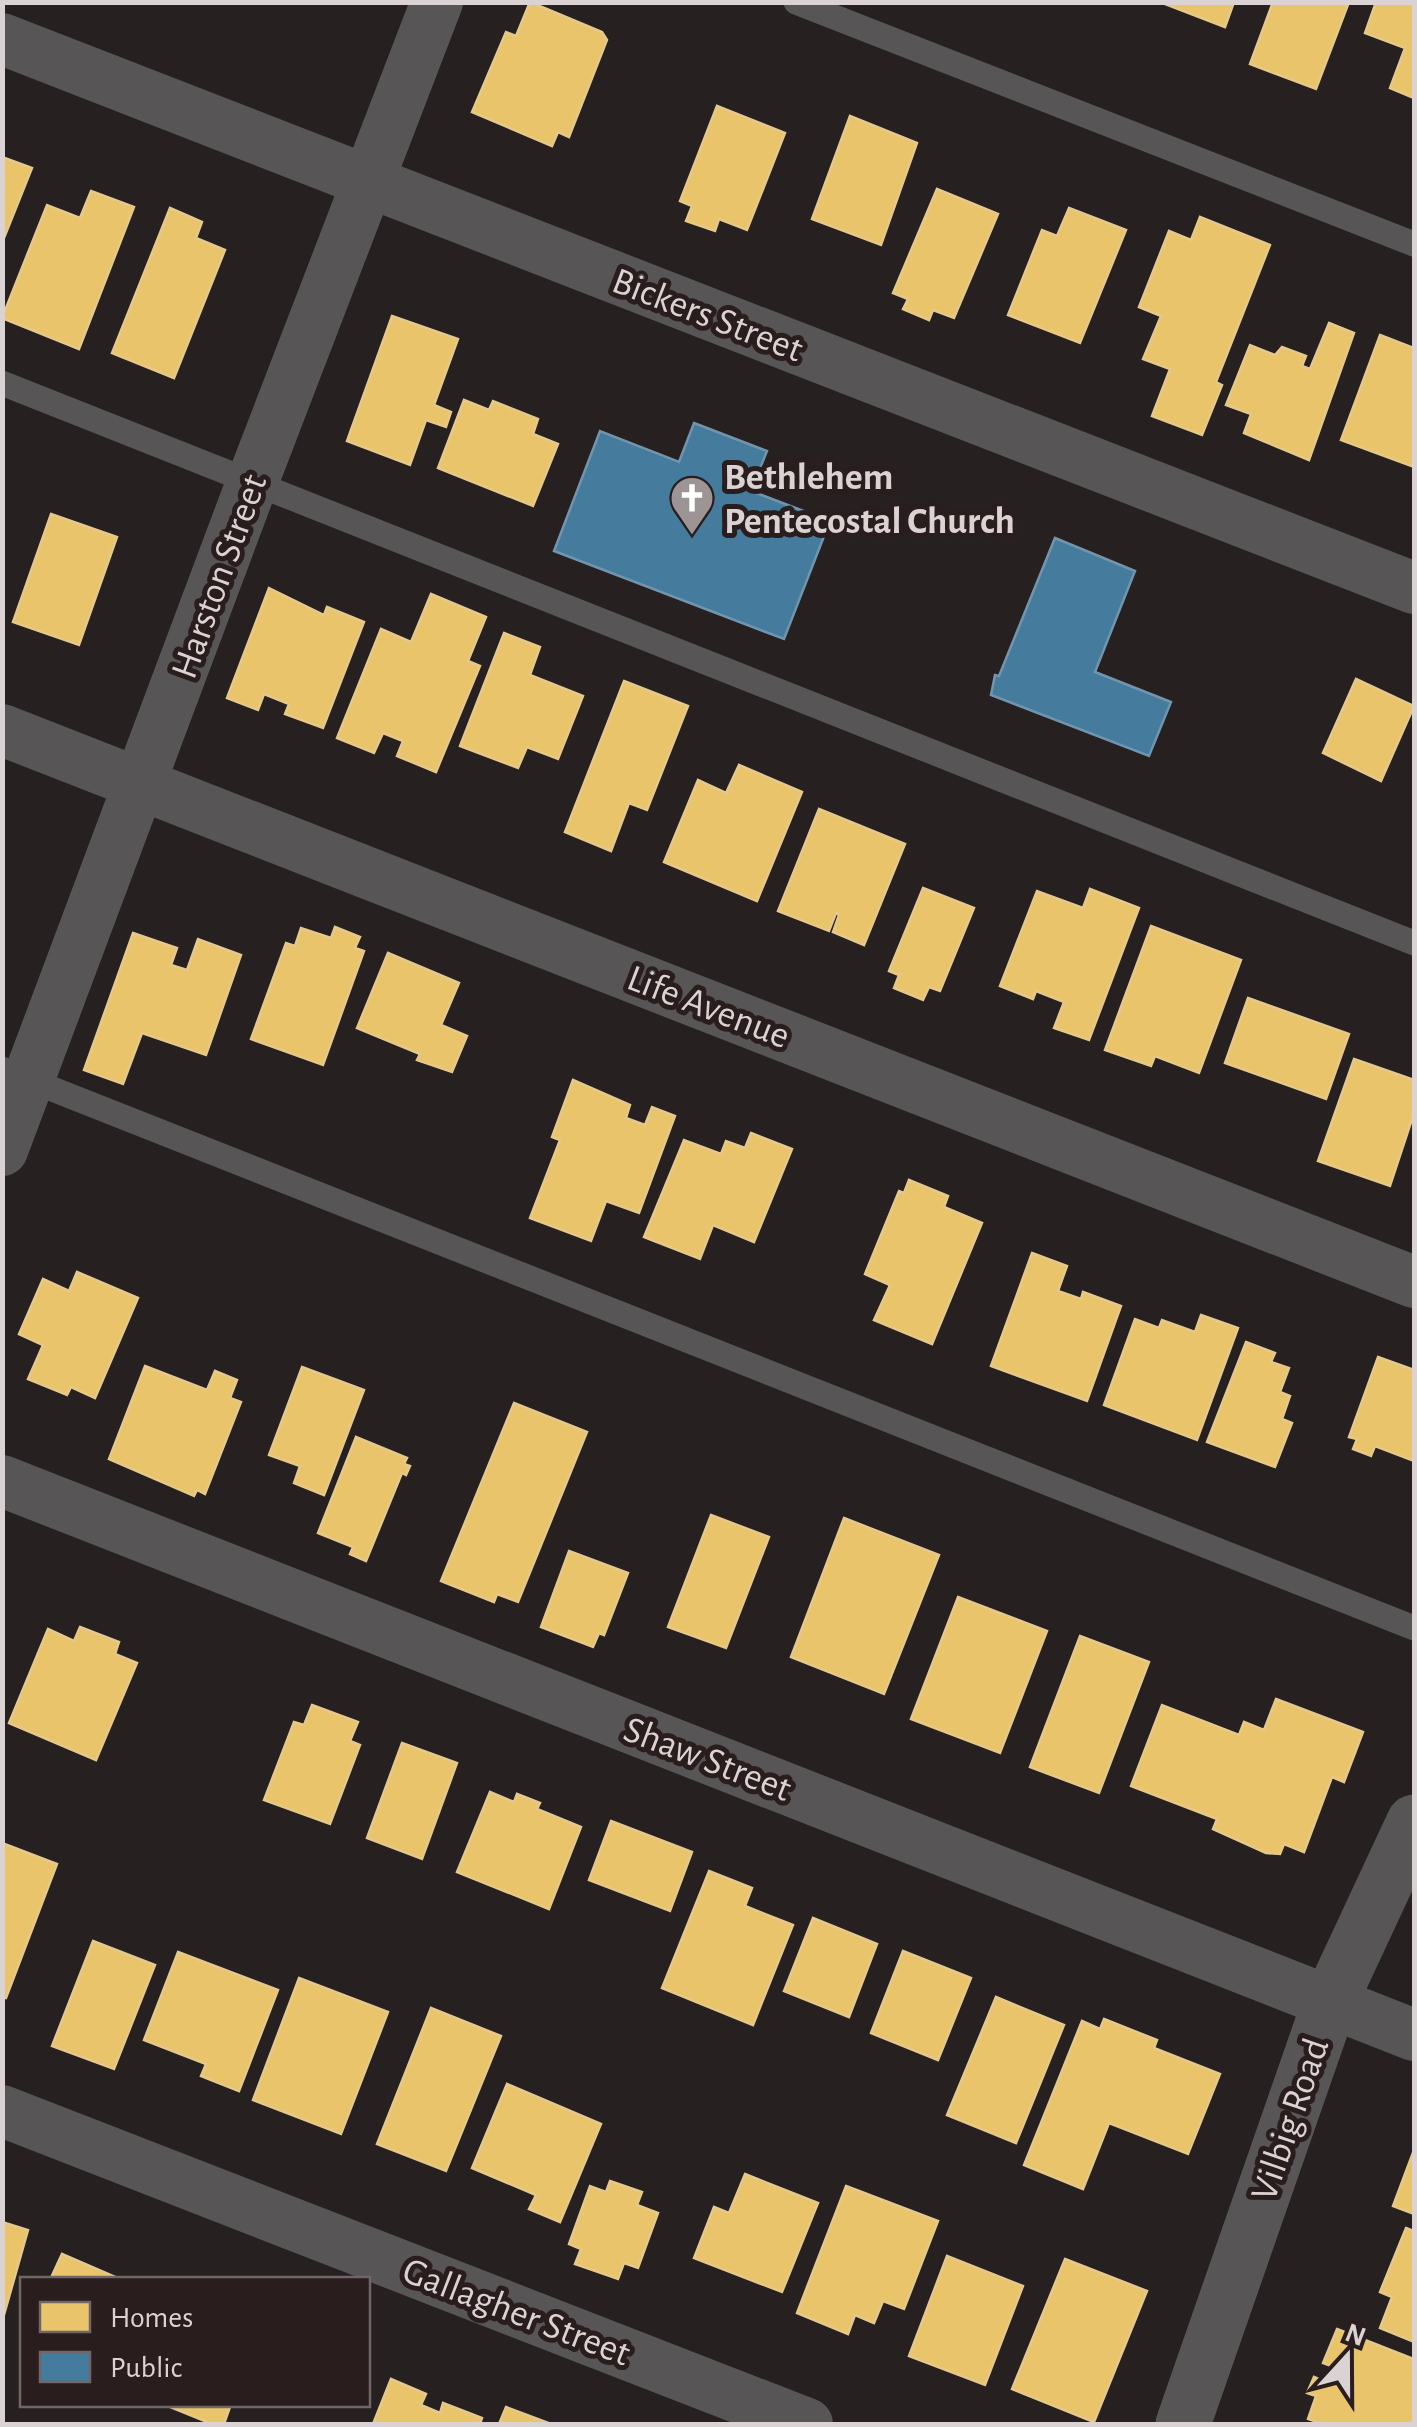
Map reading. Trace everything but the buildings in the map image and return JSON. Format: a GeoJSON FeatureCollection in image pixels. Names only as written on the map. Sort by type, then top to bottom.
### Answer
{"type":"FeatureCollection","features":[{"type":"Feature","properties":{"kind":"street","name":"Harston Street"},"geometry":{"type":"LineString","coordinates":[[2,1150],[16,1074],[140,784],[437,2]]}},
{"type":"Feature","properties":{"kind":"street","name":"Bickers Street"},"geometry":{"type":"LineString","coordinates":[[2,39],[1414,588]]}},
{"type":"Feature","properties":{"kind":"street","name":"Life Avenue"},"geometry":{"type":"LineString","coordinates":[[2,730],[1414,1282]]}},
{"type":"Feature","properties":{"kind":"street","name":"Shaw Street"},"geometry":{"type":"LineString","coordinates":[[2,1480],[1414,2035]]}},
{"type":"Feature","properties":{"kind":"street","name":"Vilbig Road"},"geometry":{"type":"LineString","coordinates":[[1182,2424],[1330,2002],[1414,1822]]}},
{"type":"Feature","properties":{"kind":"street","name":"Gallagher Street"},"geometry":{"type":"LineString","coordinates":[[2,2111],[807,2424]]}},
{"type":"Feature","properties":{"kind":"lane"},"geometry":{"type":"LineString","coordinates":[[796,2],[1414,244]]}},
{"type":"Feature","properties":{"kind":"lane"},"geometry":{"type":"LineString","coordinates":[[2,383],[1414,943]]}},
{"type":"Feature","properties":{"kind":"lane"},"geometry":{"type":"LineString","coordinates":[[16,1074],[1414,1628]]}},
{"type":"Feature","properties":{"kind":"place","name":"Bethlehem Pentecostal Church"},"geometry":{"type":"Point","coordinates":[692,536]}}]}
